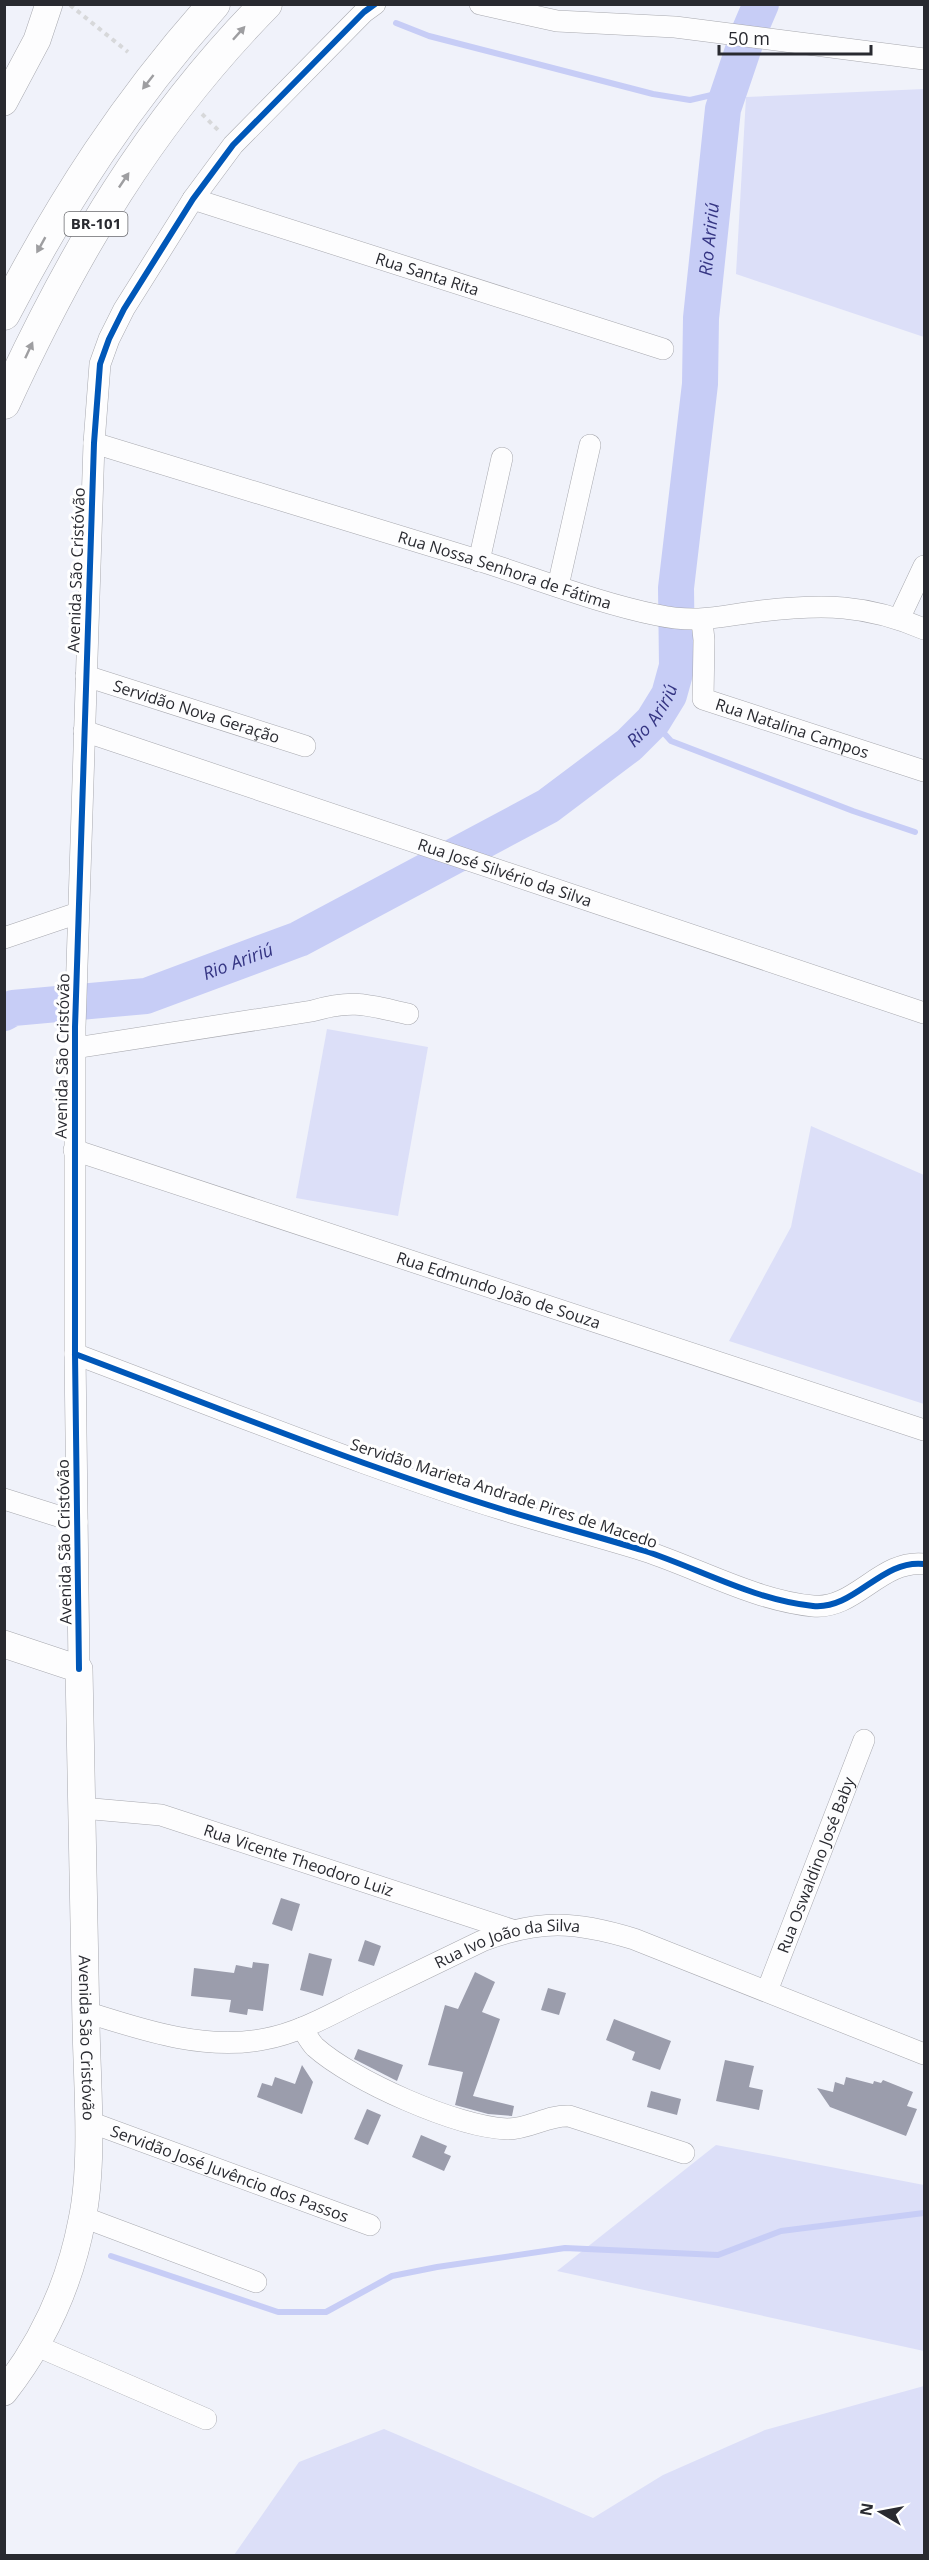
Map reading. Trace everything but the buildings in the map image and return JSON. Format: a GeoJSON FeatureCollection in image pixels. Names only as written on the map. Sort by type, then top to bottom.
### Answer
{"type":"FeatureCollection","features":[{"type":"Feature","properties":{"kind":"highway","name":"BR-101"},"geometry":{"type":"LineString","coordinates":[[4,314],[58,214],[86,168],[150,79],[214,4]]}},
{"type":"Feature","properties":{"kind":"highway","name":"BR-101"},"geometry":{"type":"LineString","coordinates":[[4,403],[62,284],[118,189],[186,94],[266,4]]}},
{"type":"Feature","properties":{"kind":"main road"},"geometry":{"type":"LineString","coordinates":[[4,102],[37,40],[49,4]]}},
{"type":"Feature","properties":{"kind":"main road"},"geometry":{"type":"LineString","coordinates":[[4,1644],[79,1669]]}},
{"type":"Feature","properties":{"kind":"main road","name":"Avenida São Cristóvão"},"geometry":{"type":"LineString","coordinates":[[4,2392],[26,2365],[57,2303],[72,2263],[83,2217],[87,2121],[79,1669]]}},
{"type":"Feature","properties":{"kind":"street","name":"Avenida São Cristóvão"},"geometry":{"type":"LineString","coordinates":[[79,1669],[75,1354],[75,1038],[94,443],[100,364],[124,309],[193,199],[233,145],[364,12],[375,4]]}},
{"type":"Feature","properties":{"kind":"street"},"geometry":{"type":"LineString","coordinates":[[480,4],[557,21],[675,27],[922,57]]}},
{"type":"Feature","properties":{"kind":"street","name":"Rua Santa Rita"},"geometry":{"type":"LineString","coordinates":[[193,199],[663,350]]}},
{"type":"Feature","properties":{"kind":"street","name":"Rua Nossa Senhora de Fátima"},"geometry":{"type":"LineString","coordinates":[[94,443],[656,615],[695,620],[821,606],[850,608],[899,619],[924,629]]}},
{"type":"Feature","properties":{"kind":"street"},"geometry":{"type":"LineString","coordinates":[[558,586],[590,445]]}},
{"type":"Feature","properties":{"kind":"street"},"geometry":{"type":"LineString","coordinates":[[479,561],[502,458]]}},
{"type":"Feature","properties":{"kind":"street"},"geometry":{"type":"LineString","coordinates":[[899,619],[924,566]]}},
{"type":"Feature","properties":{"kind":"street","name":"Rua Natalina Campos"},"geometry":{"type":"LineString","coordinates":[[695,620],[704,650],[703,699],[924,771]]}},
{"type":"Feature","properties":{"kind":"street","name":"Servidão Nova Geração"},"geometry":{"type":"LineString","coordinates":[[86,676],[305,746]]}},
{"type":"Feature","properties":{"kind":"street","name":"Rua José Silvério da Silva"},"geometry":{"type":"LineString","coordinates":[[84,731],[924,1013]]}},
{"type":"Feature","properties":{"kind":"street"},"geometry":{"type":"LineString","coordinates":[[4,938],[78,913]]}},
{"type":"Feature","properties":{"kind":"street"},"geometry":{"type":"LineString","coordinates":[[75,1038],[312,1011],[337,1004],[356,1003],[408,1014]]}},
{"type":"Feature","properties":{"kind":"street","name":"Rua Edmundo João de Souza"},"geometry":{"type":"LineString","coordinates":[[74,1150],[924,1430]]}},
{"type":"Feature","properties":{"kind":"street","name":"Servidão Marieta Andrade Pires de Macedo"},"geometry":{"type":"LineString","coordinates":[[75,1354],[363,1462],[500,1509],[646,1552],[739,1587],[779,1598],[813,1606],[826,1606],[839,1602],[898,1567],[915,1563],[924,1564]]}},
{"type":"Feature","properties":{"kind":"street"},"geometry":{"type":"LineString","coordinates":[[4,1499],[77,1522]]}},
{"type":"Feature","properties":{"kind":"street","name":"Rua Oswaldino José Baby"},"geometry":{"type":"LineString","coordinates":[[767,1992],[864,1740]]}},
{"type":"Feature","properties":{"kind":"street","name":"Rua Vicente Theodoro Luiz"},"geometry":{"type":"LineString","coordinates":[[82,1808],[161,1815],[512,1930]]}},
{"type":"Feature","properties":{"kind":"street","name":"Rua Ivo João da Silva"},"geometry":{"type":"LineString","coordinates":[[86,2012],[149,2032],[211,2042],[265,2039],[302,2028],[482,1941],[534,1925],[563,1924],[599,1928],[634,1939],[924,2054]]}},
{"type":"Feature","properties":{"kind":"street"},"geometry":{"type":"LineString","coordinates":[[302,2028],[314,2046],[353,2074],[466,2123],[507,2129],[526,2128],[555,2116],[569,2116],[684,2152]]}},
{"type":"Feature","properties":{"kind":"street","name":"Servidão José Juvêncio dos Passos"},"geometry":{"type":"LineString","coordinates":[[87,2121],[370,2225]]}},
{"type":"Feature","properties":{"kind":"street"},"geometry":{"type":"LineString","coordinates":[[83,2217],[256,2282]]}},
{"type":"Feature","properties":{"kind":"street"},"geometry":{"type":"LineString","coordinates":[[37,2346],[206,2419]]}},
{"type":"Feature","properties":{"kind":"path"},"geometry":{"type":"LineString","coordinates":[[70,4],[128,52]]}},
{"type":"Feature","properties":{"kind":"shaded area"},"geometry":{"type":"Polygon","coordinates":[[[924,89],[924,337],[736,274],[746,97],[924,89]]]}},
{"type":"Feature","properties":{"kind":"shaded area"},"geometry":{"type":"Polygon","coordinates":[[[327,1029],[428,1047],[398,1216],[296,1198],[327,1029]]]}},
{"type":"Feature","properties":{"kind":"shaded area"},"geometry":{"type":"Polygon","coordinates":[[[811,1126],[924,1175],[924,1404],[729,1341],[791,1227],[811,1126]]]}},
{"type":"Feature","properties":{"kind":"shaded area"},"geometry":{"type":"Polygon","coordinates":[[[716,2145],[924,2185],[924,2351],[557,2271],[716,2145]]]}},
{"type":"Feature","properties":{"kind":"shaded area"},"geometry":{"type":"Polygon","coordinates":[[[924,2386],[924,2555],[234,2555],[299,2462],[384,2429],[593,2518],[663,2475],[765,2430],[924,2386]]]}},
{"type":"Feature","properties":{"kind":"waterway","name":"Rio Aririú"},"geometry":{"type":"LineString","coordinates":[[4,1013],[13,1008],[146,996],[299,939],[548,806],[629,745],[653,721],[669,695],[677,666],[676,588],[700,384],[701,318],[723,109],[761,4]]}},
{"type":"Feature","properties":{"kind":"waterway"},"geometry":{"type":"LineString","coordinates":[[396,23],[429,36],[653,94],[690,100],[729,91]]}},
{"type":"Feature","properties":{"kind":"waterway"},"geometry":{"type":"LineString","coordinates":[[653,721],[671,741],[853,811],[915,832]]}},
{"type":"Feature","properties":{"kind":"waterway"},"geometry":{"type":"LineString","coordinates":[[111,2256],[278,2312],[326,2312],[392,2276],[437,2267],[565,2248],[718,2255],[781,2231],[924,2213]]}},
{"type":"Feature","properties":{"kind":"cycle path"},"geometry":{"type":"LineString","coordinates":[[79,1669],[75,1354],[75,1027],[94,443],[100,364],[124,309],[193,199],[233,145],[364,12],[375,4]]}},
{"type":"Feature","properties":{"kind":"cycle path"},"geometry":{"type":"LineString","coordinates":[[75,1354],[449,1493],[645,1551],[748,1591],[791,1603],[813,1606],[828,1605],[855,1593],[894,1569],[924,1564]]}}]}
